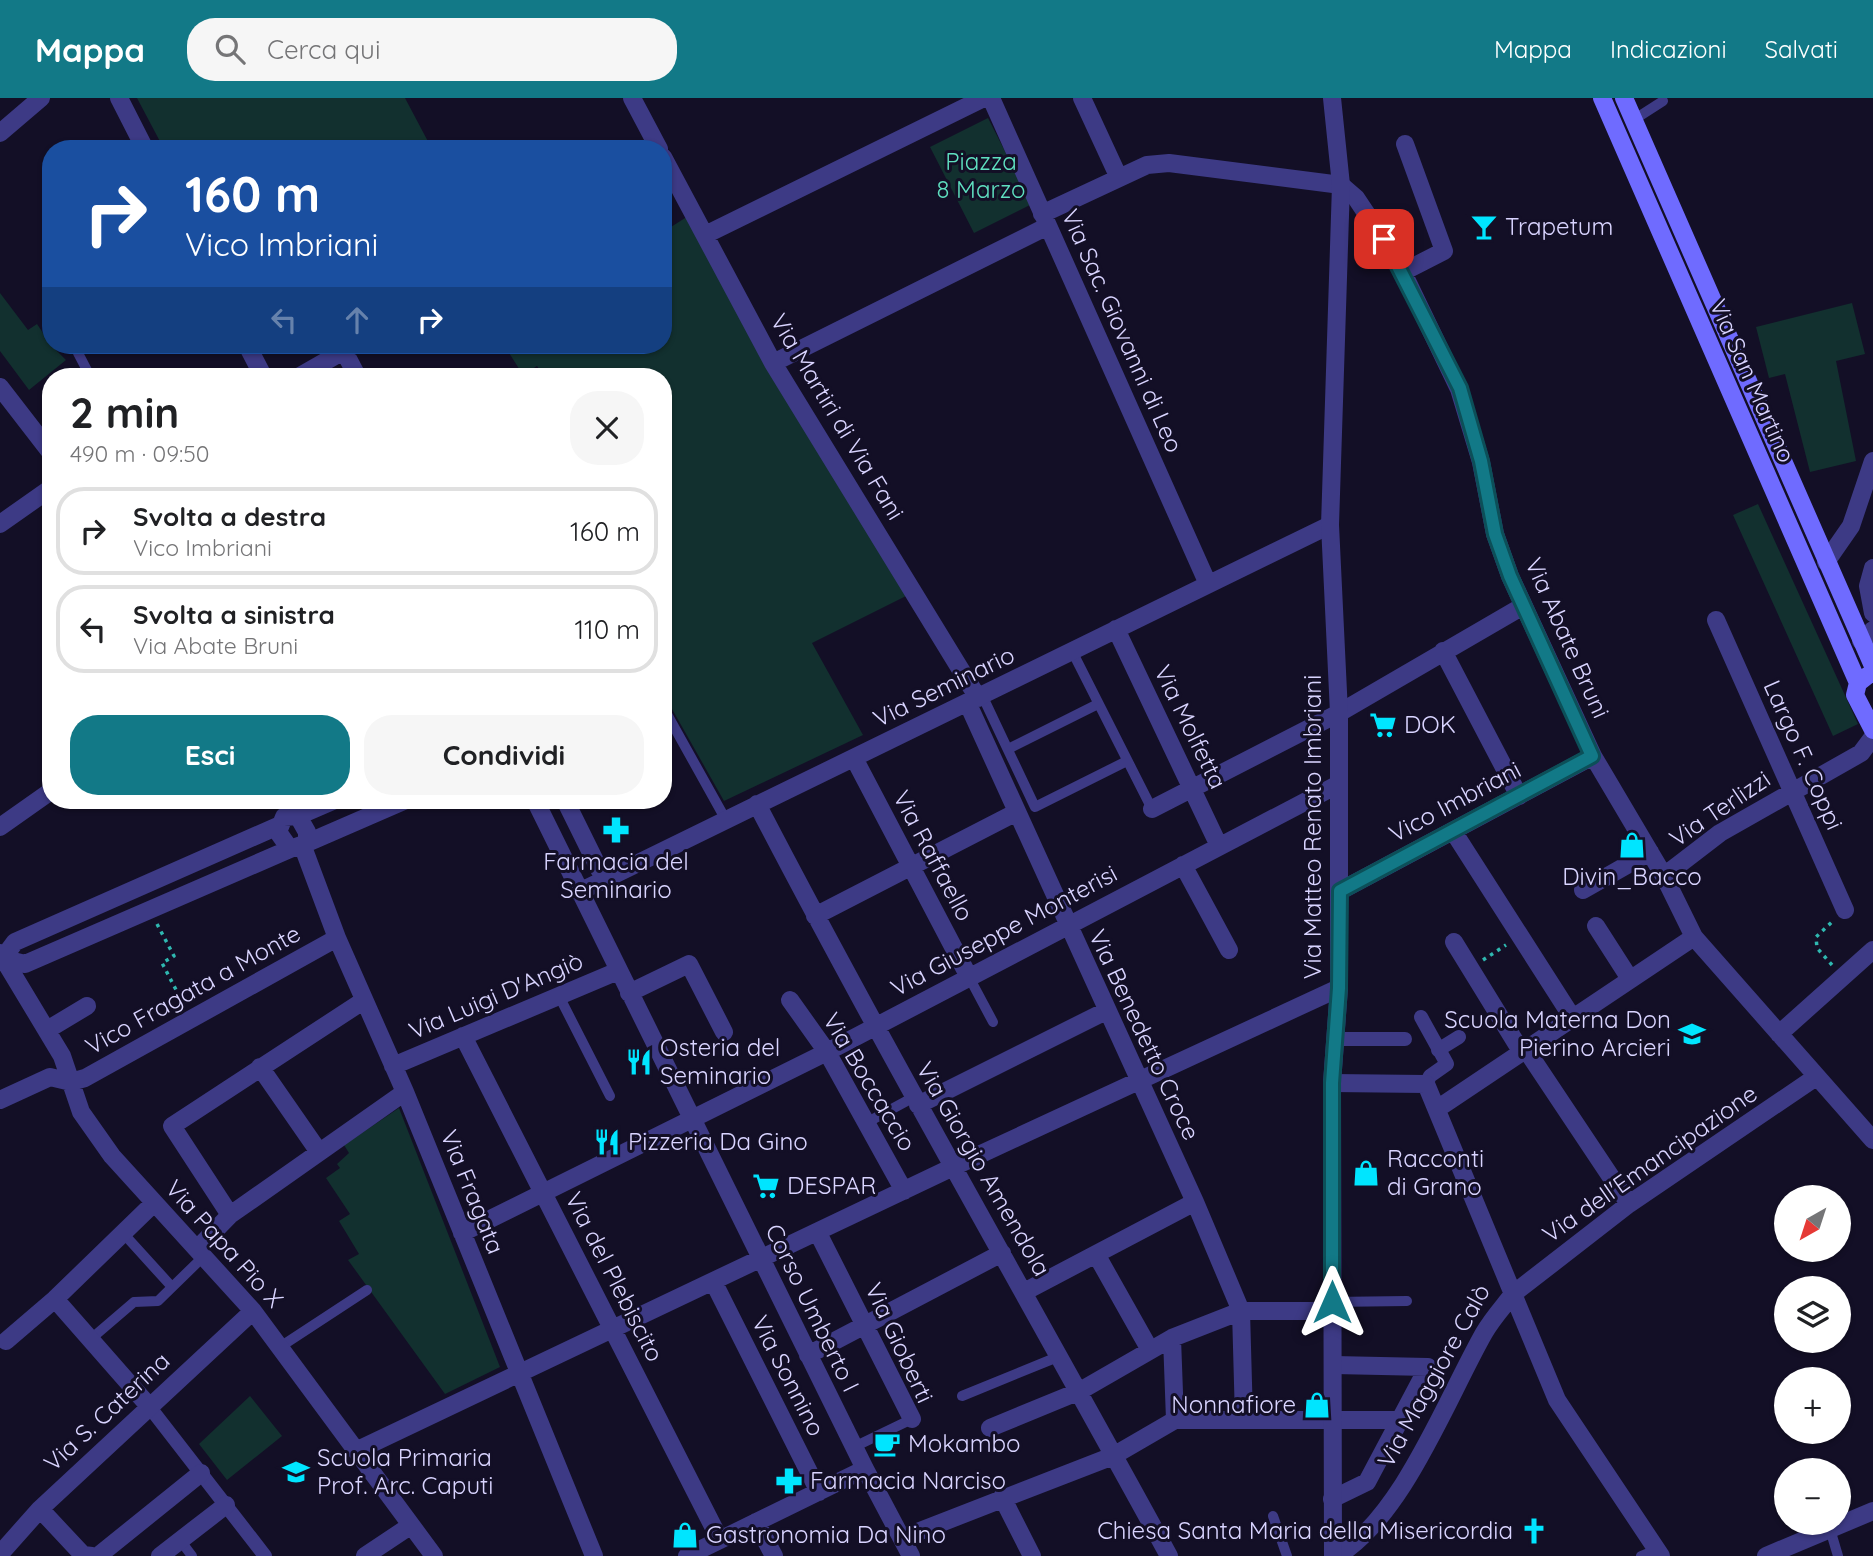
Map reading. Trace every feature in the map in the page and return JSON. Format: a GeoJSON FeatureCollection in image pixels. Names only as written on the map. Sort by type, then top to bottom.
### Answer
{"type":"FeatureCollection","features":[{"type":"Feature","properties":{"kind":"main road","name":"Via San Martino"},"geometry":{"type":"LineString","coordinates":[[1602,98],[1858,682],[1855,695],[1873,730]]}},
{"type":"Feature","properties":{"kind":"main road","name":"Via San Martino"},"geometry":{"type":"LineString","coordinates":[[1624,98],[1826,562],[1867,636],[1873,669]]}},
{"type":"Feature","properties":{"kind":"main road"},"geometry":{"type":"LineString","coordinates":[[1858,682],[1873,669]]}},
{"type":"Feature","properties":{"kind":"street"},"geometry":{"type":"LineString","coordinates":[[0,133],[41,98]]}},
{"type":"Feature","properties":{"kind":"street"},"geometry":{"type":"LineString","coordinates":[[119,98],[140,140]]}},
{"type":"Feature","properties":{"kind":"street","name":"Via Martiri di Via Fani"},"geometry":{"type":"LineString","coordinates":[[632,98],[654,140]]}},
{"type":"Feature","properties":{"kind":"street"},"geometry":{"type":"LineString","coordinates":[[705,235],[984,98]]}},
{"type":"Feature","properties":{"kind":"street","name":"Via Sac. Giovanni di Leo"},"geometry":{"type":"LineString","coordinates":[[991,98],[1208,584]]}},
{"type":"Feature","properties":{"kind":"street"},"geometry":{"type":"LineString","coordinates":[[1082,98],[1119,178]]}},
{"type":"Feature","properties":{"kind":"street","name":"Via Matteo Renato Imbriani"},"geometry":{"type":"LineString","coordinates":[[1332,98],[1341,185],[1330,524],[1339,713],[1340,891],[1339,988],[1332,1083],[1332,1499],[1335,1556]]}},
{"type":"Feature","properties":{"kind":"street"},"geometry":{"type":"LineString","coordinates":[[1403,272],[1444,251],[1405,144]]}},
{"type":"Feature","properties":{"kind":"street"},"geometry":{"type":"LineString","coordinates":[[773,363],[1147,165],[1169,163],[1341,185]]}},
{"type":"Feature","properties":{"kind":"street","name":"Via Martiri di Via Fani"},"geometry":{"type":"LineString","coordinates":[[672,174],[773,363],[976,699]]}},
{"type":"Feature","properties":{"kind":"street","name":"Via Abate Bruni"},"geometry":{"type":"LineString","coordinates":[[1341,185],[1356,198],[1373,221],[1403,272],[1460,388],[1481,461],[1495,534],[1522,606],[1592,756],[1664,876],[1694,937],[1873,1140]]}},
{"type":"Feature","properties":{"kind":"street"},"geometry":{"type":"LineString","coordinates":[[325,368],[337,354]]}},
{"type":"Feature","properties":{"kind":"street"},"geometry":{"type":"LineString","coordinates":[[0,387],[42,441]]}},
{"type":"Feature","properties":{"kind":"street"},"geometry":{"type":"LineString","coordinates":[[1826,562],[1851,526],[1873,461]]}},
{"type":"Feature","properties":{"kind":"street"},"geometry":{"type":"LineString","coordinates":[[0,524],[42,494]]}},
{"type":"Feature","properties":{"kind":"street","name":"Via Seminario"},"geometry":{"type":"LineString","coordinates":[[579,892],[1330,524]]}},
{"type":"Feature","properties":{"kind":"street"},"geometry":{"type":"LineString","coordinates":[[1873,568],[1868,586],[1873,613]]}},
{"type":"Feature","properties":{"kind":"street"},"geometry":{"type":"LineString","coordinates":[[1152,809],[1339,713],[1522,606]]}},
{"type":"Feature","properties":{"kind":"street","name":"Largo F. Coppi"},"geometry":{"type":"LineString","coordinates":[[1716,620],[1845,909]]}},
{"type":"Feature","properties":{"kind":"street","name":"Via Molfetta"},"geometry":{"type":"LineString","coordinates":[[1116,629],[1219,846]]}},
{"type":"Feature","properties":{"kind":"street"},"geometry":{"type":"LineString","coordinates":[[1443,651],[1519,796]]}},
{"type":"Feature","properties":{"kind":"street","name":"Via Benedetto Croce"},"geometry":{"type":"LineString","coordinates":[[976,699],[1017,812],[1066,925],[1195,1202],[1241,1311]]}},
{"type":"Feature","properties":{"kind":"street","name":"Via Terlizzi"},"geometry":{"type":"LineString","coordinates":[[1664,876],[1720,833],[1861,753],[1873,737]]}},
{"type":"Feature","properties":{"kind":"street","name":"Vico Imbriani"},"geometry":{"type":"LineString","coordinates":[[1340,891],[1592,756]]}},
{"type":"Feature","properties":{"kind":"street","name":"Via Raffaello"},"geometry":{"type":"LineString","coordinates":[[853,758],[969,976]]}},
{"type":"Feature","properties":{"kind":"street","name":"Via Giuseppe Monterisi"},"geometry":{"type":"LineString","coordinates":[[463,1233],[827,1052],[1338,785]]}},
{"type":"Feature","properties":{"kind":"street"},"geometry":{"type":"LineString","coordinates":[[0,827],[42,797]]}},
{"type":"Feature","properties":{"kind":"street","name":"Via Giorgio Amendola"},"geometry":{"type":"LineString","coordinates":[[757,804],[874,1027],[1061,1355],[1161,1553]]}},
{"type":"Feature","properties":{"kind":"street"},"geometry":{"type":"LineString","coordinates":[[304,809],[287,814],[154,882],[15,942],[2,958],[25,964],[385,809]]}},
{"type":"Feature","properties":{"kind":"street","name":"Corso Umberto I"},"geometry":{"type":"LineString","coordinates":[[539,809],[808,1355],[911,1556]]}},
{"type":"Feature","properties":{"kind":"street"},"geometry":{"type":"LineString","coordinates":[[569,809],[604,879]]}},
{"type":"Feature","properties":{"kind":"street"},"geometry":{"type":"LineString","coordinates":[[815,916],[1017,812]]}},
{"type":"Feature","properties":{"kind":"street"},"geometry":{"type":"LineString","coordinates":[[287,814],[281,838],[300,846]]}},
{"type":"Feature","properties":{"kind":"street"},"geometry":{"type":"LineString","coordinates":[[287,814],[307,832],[300,846]]}},
{"type":"Feature","properties":{"kind":"street"},"geometry":{"type":"LineString","coordinates":[[1453,831],[1572,1017]]}},
{"type":"Feature","properties":{"kind":"street","name":"Via Fragata"},"geometry":{"type":"LineString","coordinates":[[300,846],[363,1002],[405,1093],[463,1233],[594,1556]]}},
{"type":"Feature","properties":{"kind":"street"},"geometry":{"type":"LineString","coordinates":[[1583,890],[1650,852]]}},
{"type":"Feature","properties":{"kind":"street"},"geometry":{"type":"LineString","coordinates":[[1183,865],[1229,950]]}},
{"type":"Feature","properties":{"kind":"street"},"geometry":{"type":"LineString","coordinates":[[154,882],[156,907]]}},
{"type":"Feature","properties":{"kind":"street"},"geometry":{"type":"LineString","coordinates":[[1596,926],[1630,979]]}},
{"type":"Feature","properties":{"kind":"street"},"geometry":{"type":"LineString","coordinates":[[1437,1109],[1694,937]]}},
{"type":"Feature","properties":{"kind":"street","name":"Vico Fragata a Monte"},"geometry":{"type":"LineString","coordinates":[[71,1082],[85,1078],[337,939]]}},
{"type":"Feature","properties":{"kind":"street"},"geometry":{"type":"LineString","coordinates":[[1454,942],[1523,1050],[1629,1204]]}},
{"type":"Feature","properties":{"kind":"street"},"geometry":{"type":"LineString","coordinates":[[1779,1034],[1873,950]]}},
{"type":"Feature","properties":{"kind":"street","name":"Via Papa Pio X"},"geometry":{"type":"LineString","coordinates":[[2,958],[62,1056],[81,1112],[112,1156],[253,1311],[434,1556]]}},
{"type":"Feature","properties":{"kind":"street"},"geometry":{"type":"LineString","coordinates":[[629,993],[689,964],[724,1032]]}},
{"type":"Feature","properties":{"kind":"street","name":"Via Luigi D'Angiò"},"geometry":{"type":"LineString","coordinates":[[393,1066],[618,971]]}},
{"type":"Feature","properties":{"kind":"street"},"geometry":{"type":"LineString","coordinates":[[358,1450],[953,1167],[1339,988]]}},
{"type":"Feature","properties":{"kind":"street","name":"Via Boccaccio"},"geometry":{"type":"LineString","coordinates":[[790,1000],[827,1052],[904,1191]]}},
{"type":"Feature","properties":{"kind":"street"},"geometry":{"type":"LineString","coordinates":[[230,1214],[172,1126],[363,1002]]}},
{"type":"Feature","properties":{"kind":"street"},"geometry":{"type":"LineString","coordinates":[[47,1030],[88,1006]]}},
{"type":"Feature","properties":{"kind":"street"},"geometry":{"type":"LineString","coordinates":[[916,1101],[1106,1012]]}},
{"type":"Feature","properties":{"kind":"street"},"geometry":{"type":"LineString","coordinates":[[1332,1083],[1426,1084],[1430,1076],[1447,1065],[1421,1017]]}},
{"type":"Feature","properties":{"kind":"street","name":"Via del Plebiscito"},"geometry":{"type":"LineString","coordinates":[[463,1036],[720,1540]]}},
{"type":"Feature","properties":{"kind":"street"},"geometry":{"type":"LineString","coordinates":[[1438,1050],[1459,1037]]}},
{"type":"Feature","properties":{"kind":"street"},"geometry":{"type":"LineString","coordinates":[[1335,1039],[1405,1040]]}},
{"type":"Feature","properties":{"kind":"street"},"geometry":{"type":"LineString","coordinates":[[260,1067],[319,1152]]}},
{"type":"Feature","properties":{"kind":"street"},"geometry":{"type":"LineString","coordinates":[[0,1100],[50,1077],[71,1082]]}},
{"type":"Feature","properties":{"kind":"street","name":"Via dell'Emancipazione"},"geometry":{"type":"LineString","coordinates":[[1513,1294],[1629,1204],[1816,1077]]}},
{"type":"Feature","properties":{"kind":"street","name":"Via Maggiore Calò"},"geometry":{"type":"LineString","coordinates":[[1335,1556],[1357,1544],[1376,1524],[1411,1468],[1486,1330],[1513,1294],[1426,1084]]}},
{"type":"Feature","properties":{"kind":"street"},"geometry":{"type":"LineString","coordinates":[[200,1253],[230,1214],[405,1093]]}},
{"type":"Feature","properties":{"kind":"street"},"geometry":{"type":"LineString","coordinates":[[1024,1292],[1195,1202]]}},
{"type":"Feature","properties":{"kind":"street"},"geometry":{"type":"LineString","coordinates":[[6,1341],[55,1299],[154,1203]]}},
{"type":"Feature","properties":{"kind":"street","name":"Via Gioberti"},"geometry":{"type":"LineString","coordinates":[[818,1233],[912,1419]]}},
{"type":"Feature","properties":{"kind":"street"},"geometry":{"type":"LineString","coordinates":[[808,1355],[1002,1253]]}},
{"type":"Feature","properties":{"kind":"street"},"geometry":{"type":"LineString","coordinates":[[1096,1254],[1150,1350]]}},
{"type":"Feature","properties":{"kind":"street","name":"Via Sonnino"},"geometry":{"type":"LineString","coordinates":[[714,1283],[819,1492]]}},
{"type":"Feature","properties":{"kind":"street"},"geometry":{"type":"LineString","coordinates":[[1513,1294],[1558,1400],[1644,1528],[1653,1554]]}},
{"type":"Feature","properties":{"kind":"street"},"geometry":{"type":"LineString","coordinates":[[55,1299],[148,1405],[263,1555]]}},
{"type":"Feature","properties":{"kind":"street"},"geometry":{"type":"LineString","coordinates":[[990,1428],[1080,1391],[1172,1338],[1241,1311],[1332,1306]]}},
{"type":"Feature","properties":{"kind":"street","name":"Via S. Caterina"},"geometry":{"type":"LineString","coordinates":[[0,1554],[40,1509],[148,1405],[253,1311]]}},
{"type":"Feature","properties":{"kind":"street"},"geometry":{"type":"LineString","coordinates":[[1241,1311],[1244,1419]]}},
{"type":"Feature","properties":{"kind":"street"},"geometry":{"type":"LineString","coordinates":[[1172,1338],[1175,1420]]}},
{"type":"Feature","properties":{"kind":"street"},"geometry":{"type":"LineString","coordinates":[[1332,1499],[1367,1482],[1428,1367],[1334,1365]]}},
{"type":"Feature","properties":{"kind":"street"},"geometry":{"type":"LineString","coordinates":[[902,1538],[1113,1456],[1175,1420],[1400,1420]]}},
{"type":"Feature","properties":{"kind":"street"},"geometry":{"type":"LineString","coordinates":[[687,1556],[865,1469]]}},
{"type":"Feature","properties":{"kind":"street"},"geometry":{"type":"LineString","coordinates":[[98,1556],[201,1473]]}},
{"type":"Feature","properties":{"kind":"street"},"geometry":{"type":"LineString","coordinates":[[1002,1497],[1032,1556]]}},
{"type":"Feature","properties":{"kind":"street"},"geometry":{"type":"LineString","coordinates":[[160,1556],[226,1505]]}},
{"type":"Feature","properties":{"kind":"street"},"geometry":{"type":"LineString","coordinates":[[40,1509],[83,1555],[92,1556]]}},
{"type":"Feature","properties":{"kind":"street"},"geometry":{"type":"LineString","coordinates":[[1851,1520],[1873,1511]]}},
{"type":"Feature","properties":{"kind":"street"},"geometry":{"type":"LineString","coordinates":[[756,1522],[774,1556]]}},
{"type":"Feature","properties":{"kind":"street"},"geometry":{"type":"LineString","coordinates":[[365,1556],[410,1525]]}},
{"type":"Feature","properties":{"kind":"street"},"geometry":{"type":"LineString","coordinates":[[1766,1556],[1816,1535]]}},
{"type":"Feature","properties":{"kind":"lane"},"geometry":{"type":"LineString","coordinates":[[1635,119],[1663,101]]}},
{"type":"Feature","properties":{"kind":"lane"},"geometry":{"type":"LineString","coordinates":[[1072,651],[1152,809]]}},
{"type":"Feature","properties":{"kind":"lane"},"geometry":{"type":"LineString","coordinates":[[976,699],[1008,749],[1035,807],[1127,761]]}},
{"type":"Feature","properties":{"kind":"lane"},"geometry":{"type":"LineString","coordinates":[[1008,749],[1098,704]]}},
{"type":"Feature","properties":{"kind":"lane"},"geometry":{"type":"LineString","coordinates":[[672,723],[726,820]]}},
{"type":"Feature","properties":{"kind":"lane"},"geometry":{"type":"LineString","coordinates":[[969,976],[993,1022]]}},
{"type":"Feature","properties":{"kind":"lane"},"geometry":{"type":"LineString","coordinates":[[559,996],[610,1096]]}},
{"type":"Feature","properties":{"kind":"lane"},"geometry":{"type":"LineString","coordinates":[[866,1123],[916,1101]]}},
{"type":"Feature","properties":{"kind":"lane"},"geometry":{"type":"LineString","coordinates":[[123,1233],[173,1287]]}},
{"type":"Feature","properties":{"kind":"lane"},"geometry":{"type":"LineString","coordinates":[[92,1338],[134,1302],[158,1301],[200,1253]]}},
{"type":"Feature","properties":{"kind":"lane"},"geometry":{"type":"LineString","coordinates":[[280,1347],[368,1290]]}},
{"type":"Feature","properties":{"kind":"lane"},"geometry":{"type":"LineString","coordinates":[[1332,1306],[1408,1301]]}},
{"type":"Feature","properties":{"kind":"lane"},"geometry":{"type":"LineString","coordinates":[[962,1396],[1061,1355]]}},
{"type":"Feature","properties":{"kind":"lane","name":"Via Gioberti"},"geometry":{"type":"LineString","coordinates":[[854,1447],[912,1419]]}},
{"type":"Feature","properties":{"kind":"lane"},"geometry":{"type":"LineString","coordinates":[[1273,1516],[1287,1556]]}},
{"type":"Feature","properties":{"kind":"lane"},"geometry":{"type":"LineString","coordinates":[[1832,1535],[1838,1556]]}},
{"type":"Feature","properties":{"kind":"lane"},"geometry":{"type":"LineString","coordinates":[[180,1540],[192,1556]]}},
{"type":"Feature","properties":{"kind":"path"},"geometry":{"type":"LineString","coordinates":[[156,907],[174,956],[162,963],[191,1019]]}},
{"type":"Feature","properties":{"kind":"path"},"geometry":{"type":"LineString","coordinates":[[1843,977],[1817,948],[1816,937],[1845,909]]}},
{"type":"Feature","properties":{"kind":"path"},"geometry":{"type":"LineString","coordinates":[[1470,968],[1520,936]]}},
{"type":"Feature","properties":{"kind":"green space"},"geometry":{"type":"Polygon","coordinates":[[[137,98],[405,98],[427,140],[159,140],[137,98]]]}},
{"type":"Feature","properties":{"kind":"green space","name":"Piazza 8 Marzo"},"geometry":{"type":"Polygon","coordinates":[[[988,118],[1032,204],[974,233],[930,147],[988,118]]]}},
{"type":"Feature","properties":{"kind":"green space"},"geometry":{"type":"Polygon","coordinates":[[[693,213],[912,593],[812,643],[863,735],[724,801],[672,709],[672,368],[519,368],[510,354],[672,354],[672,226],[693,213]]]}},
{"type":"Feature","properties":{"kind":"green space"},"geometry":{"type":"Polygon","coordinates":[[[0,293],[28,330],[37,324],[42,332],[42,354],[60,354],[66,360],[56,368],[42,368],[42,379],[29,390],[0,351],[0,293]]]}},
{"type":"Feature","properties":{"kind":"green space"},"geometry":{"type":"Polygon","coordinates":[[[1852,303],[1865,354],[1836,361],[1856,461],[1810,472],[1785,374],[1769,378],[1756,327],[1852,303]]]}},
{"type":"Feature","properties":{"kind":"green space"},"geometry":{"type":"Polygon","coordinates":[[[1758,504],[1858,724],[1833,736],[1733,515],[1758,504]]]}},
{"type":"Feature","properties":{"kind":"green space"},"geometry":{"type":"Polygon","coordinates":[[[399,1108],[500,1367],[445,1394],[348,1260],[359,1254],[339,1221],[350,1214],[326,1178],[340,1168],[337,1164],[349,1153],[344,1145],[399,1108]]]}},
{"type":"Feature","properties":{"kind":"green space"},"geometry":{"type":"Polygon","coordinates":[[[250,1396],[282,1436],[227,1480],[199,1444],[250,1396]]]}},
{"type":"Feature","properties":{"kind":"place","name":"Trapetum"},"geometry":{"type":"Point","coordinates":[1484,227]}},
{"type":"Feature","properties":{"kind":"place","name":"DOK"},"geometry":{"type":"Point","coordinates":[1383,725]}},
{"type":"Feature","properties":{"kind":"place","name":"Farmacia del Seminario"},"geometry":{"type":"Point","coordinates":[616,830]}},
{"type":"Feature","properties":{"kind":"place","name":"Divin_Bacco"},"geometry":{"type":"Point","coordinates":[1632,845]}},
{"type":"Feature","properties":{"kind":"place","name":"Scuola Materna Don Pierino Arcieri"},"geometry":{"type":"Point","coordinates":[1692,1034]}},
{"type":"Feature","properties":{"kind":"place","name":"Osteria del Seminario"},"geometry":{"type":"Point","coordinates":[639,1062]}},
{"type":"Feature","properties":{"kind":"place","name":"Pizzeria Da Gino"},"geometry":{"type":"Point","coordinates":[607,1142]}},
{"type":"Feature","properties":{"kind":"place","name":"Racconti di Grano"},"geometry":{"type":"Point","coordinates":[1366,1173]}},
{"type":"Feature","properties":{"kind":"place","name":"DESPAR"},"geometry":{"type":"Point","coordinates":[766,1186]}},
{"type":"Feature","properties":{"kind":"place","name":"Nonnafiore"},"geometry":{"type":"Point","coordinates":[1317,1405]}},
{"type":"Feature","properties":{"kind":"place","name":"Mokambo"},"geometry":{"type":"Point","coordinates":[887,1444]}},
{"type":"Feature","properties":{"kind":"place","name":"Scuola Primaria Prof. Arc. Caputi"},"geometry":{"type":"Point","coordinates":[296,1472]}},
{"type":"Feature","properties":{"kind":"place","name":"Farmacia Narciso"},"geometry":{"type":"Point","coordinates":[789,1481]}},
{"type":"Feature","properties":{"kind":"place","name":"Chiesa Santa Maria della Misericordia"},"geometry":{"type":"Point","coordinates":[1534,1531]}},
{"type":"Feature","properties":{"kind":"place","name":"Gastronomia Da Nino"},"geometry":{"type":"Point","coordinates":[685,1535]}},
{"type":"Feature","properties":{"kind":"route"},"geometry":{"type":"LineString","coordinates":[[1332,1302],[1332,1083],[1339,988],[1340,891],[1592,756],[1510,576],[1495,534],[1481,461],[1460,388],[1384,239]]}}]}
